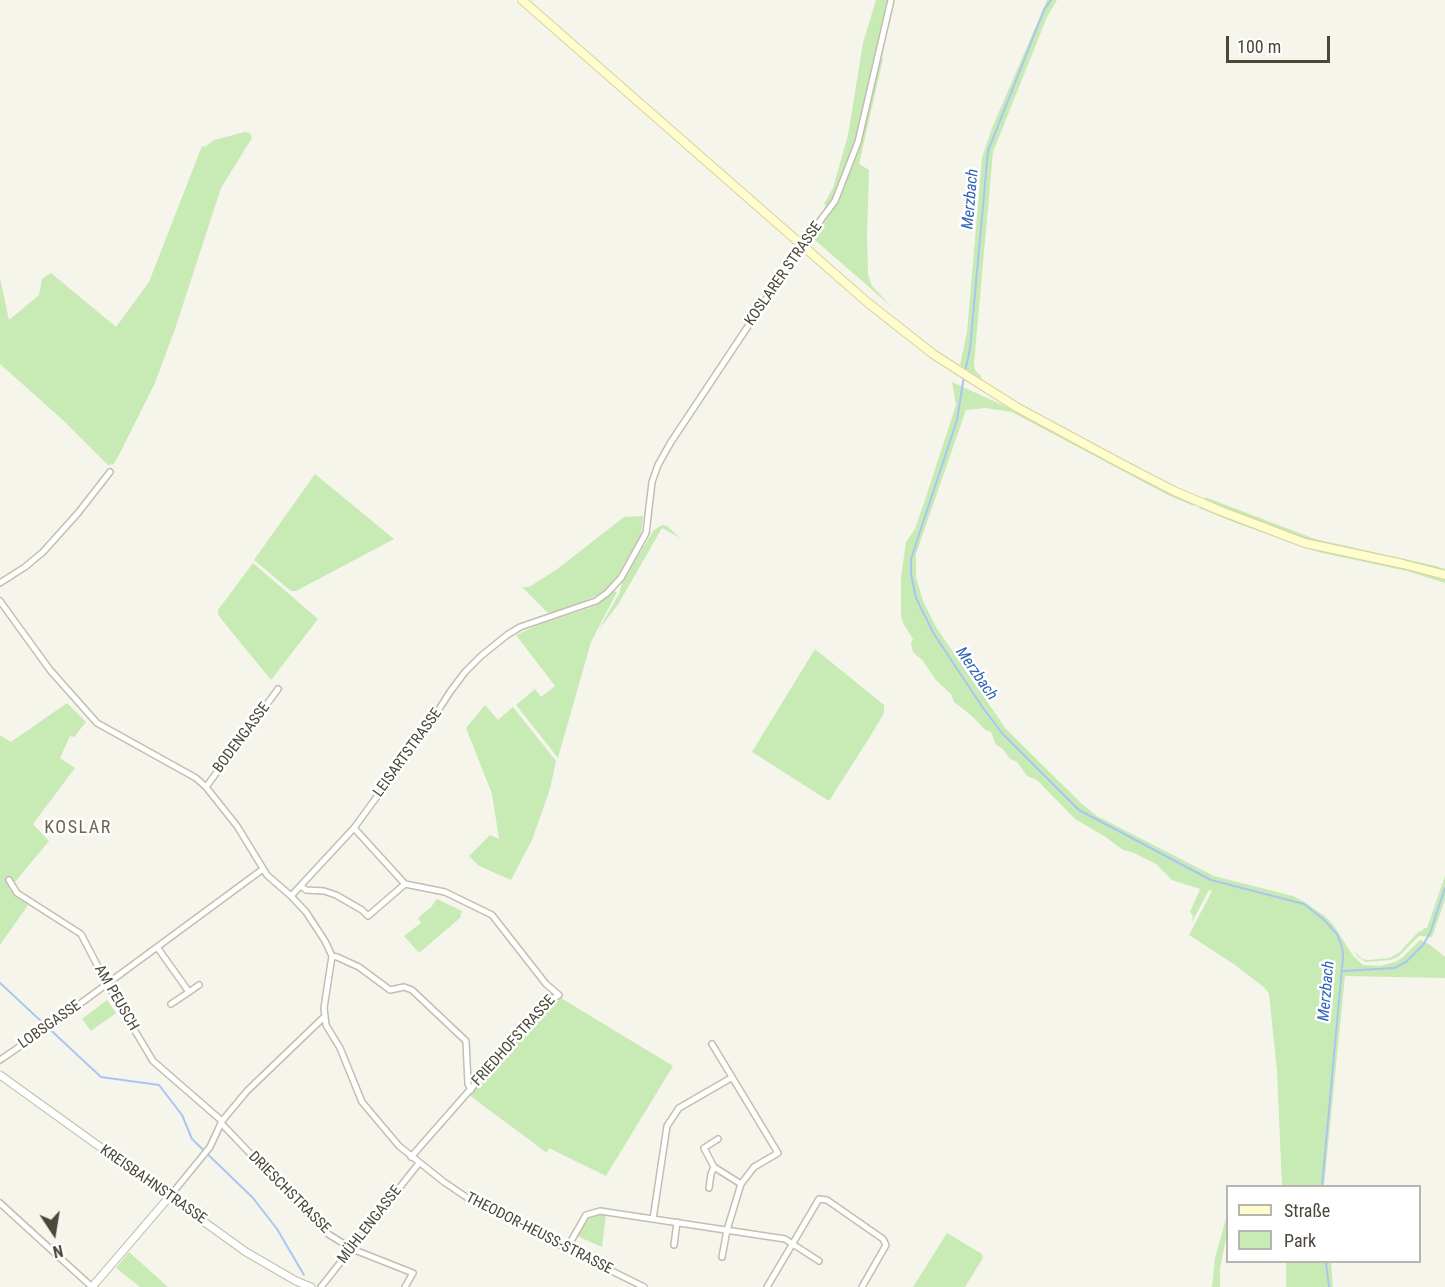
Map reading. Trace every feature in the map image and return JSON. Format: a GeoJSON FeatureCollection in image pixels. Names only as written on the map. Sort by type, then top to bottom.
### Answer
{"type":"FeatureCollection","features":[{"type":"Feature","properties":{"kind":"main road"},"geometry":{"type":"LineString","coordinates":[[522,0],[801,245],[900,329],[958,371],[1018,408],[1120,463],[1221,511],[1305,543],[1445,575]]}},
{"type":"Feature","properties":{"kind":"street","name":"KOSLARER STRASSE"},"geometry":{"type":"LineString","coordinates":[[646,533],[650,494],[658,465],[801,245],[826,214],[843,184],[858,142],[891,0]]}},
{"type":"Feature","properties":{"kind":"street"},"geometry":{"type":"LineString","coordinates":[[0,583],[43,552],[110,472]]}},
{"type":"Feature","properties":{"kind":"street","name":"LEISARTSTRASSE"},"geometry":{"type":"LineString","coordinates":[[291,896],[354,828],[465,672],[507,635],[534,622],[585,606],[607,593],[621,578],[646,533]]}},
{"type":"Feature","properties":{"kind":"street"},"geometry":{"type":"LineString","coordinates":[[0,601],[50,670],[97,723],[196,778],[206,787],[237,826],[267,876],[291,896],[325,941],[332,956],[324,1017],[247,1091],[222,1122],[203,1158],[92,1287],[0,1203]]}},
{"type":"Feature","properties":{"kind":"street","name":"BODENGASSE"},"geometry":{"type":"LineString","coordinates":[[206,787],[278,689]]}},
{"type":"Feature","properties":{"kind":"street"},"geometry":{"type":"LineString","coordinates":[[301,886],[306,890],[324,891],[336,895],[368,916],[405,884],[354,828]]}},
{"type":"Feature","properties":{"kind":"street","name":"LOBSGASSE"},"geometry":{"type":"LineString","coordinates":[[0,1060],[43,1031],[262,869]]}},
{"type":"Feature","properties":{"kind":"street","name":"AM PEUSCH"},"geometry":{"type":"LineString","coordinates":[[9,880],[17,893],[81,934],[107,984],[153,1061],[222,1122]]}},
{"type":"Feature","properties":{"kind":"street","name":"FRIEDHOFSTRASSE"},"geometry":{"type":"LineString","coordinates":[[405,884],[445,892],[492,915],[546,984],[559,995],[547,1002],[411,1157]]}},
{"type":"Feature","properties":{"kind":"street"},"geometry":{"type":"LineString","coordinates":[[158,947],[189,992]]}},
{"type":"Feature","properties":{"kind":"street"},"geometry":{"type":"LineString","coordinates":[[332,956],[359,967],[390,990],[404,987],[412,990],[466,1041],[468,1084],[471,1090]]}},
{"type":"Feature","properties":{"kind":"street"},"geometry":{"type":"LineString","coordinates":[[171,1004],[199,985]]}},
{"type":"Feature","properties":{"kind":"street","name":"THEODOR-HEUSS-STRASSE"},"geometry":{"type":"LineString","coordinates":[[324,1017],[340,1048],[362,1102],[411,1157],[475,1203],[644,1287]]}},
{"type":"Feature","properties":{"kind":"street"},"geometry":{"type":"LineString","coordinates":[[712,1044],[778,1153],[754,1167],[741,1184],[727,1230],[722,1257]]}},
{"type":"Feature","properties":{"kind":"street","name":"KREISBAHNSTRASSE"},"geometry":{"type":"LineString","coordinates":[[0,1075],[246,1252],[286,1276],[311,1287]]}},
{"type":"Feature","properties":{"kind":"street"},"geometry":{"type":"LineString","coordinates":[[653,1219],[668,1126],[679,1108],[731,1078]]}},
{"type":"Feature","properties":{"kind":"street","name":"DRIESCHSTRASSE"},"geometry":{"type":"LineString","coordinates":[[222,1122],[325,1232],[352,1249],[414,1273],[405,1287]]}},
{"type":"Feature","properties":{"kind":"street"},"geometry":{"type":"LineString","coordinates":[[718,1139],[704,1148],[714,1167],[741,1184]]}},
{"type":"Feature","properties":{"kind":"street","name":"MÜHLENGASSE"},"geometry":{"type":"LineString","coordinates":[[321,1287],[419,1163]]}},
{"type":"Feature","properties":{"kind":"street"},"geometry":{"type":"LineString","coordinates":[[709,1188],[714,1167]]}},
{"type":"Feature","properties":{"kind":"street"},"geometry":{"type":"LineString","coordinates":[[767,1287],[819,1199],[827,1200],[883,1239],[886,1245],[862,1287]]}},
{"type":"Feature","properties":{"kind":"street"},"geometry":{"type":"LineString","coordinates":[[567,1248],[582,1220],[591,1212],[600,1210],[785,1239],[819,1261]]}},
{"type":"Feature","properties":{"kind":"street"},"geometry":{"type":"LineString","coordinates":[[674,1245],[677,1222]]}},
{"type":"Feature","properties":{"kind":"green space"},"geometry":{"type":"Polygon","coordinates":[[[876,0],[888,0],[861,119],[838,189],[826,212],[823,211],[826,205],[824,204],[833,188],[848,135],[863,43],[876,0]]]}},
{"type":"Feature","properties":{"kind":"green space"},"geometry":{"type":"Polygon","coordinates":[[[1047,0],[1057,0],[1047,17],[993,152],[974,364],[981,379],[960,365],[967,332],[982,158],[992,128],[1047,0]]]}},
{"type":"Feature","properties":{"kind":"green space"},"geometry":{"type":"Polygon","coordinates":[[[879,58],[883,59],[859,164],[869,170],[868,275],[872,286],[893,308],[815,240],[845,185],[857,150],[879,58]]]}},
{"type":"Feature","properties":{"kind":"green space"},"geometry":{"type":"Polygon","coordinates":[[[245,132],[250,133],[252,138],[221,188],[155,383],[114,464],[108,465],[64,421],[0,364],[0,278],[9,320],[39,295],[42,279],[51,273],[116,327],[149,282],[202,146],[205,147],[214,140],[245,132]]]}},
{"type":"Feature","properties":{"kind":"green space"},"geometry":{"type":"Polygon","coordinates":[[[952,382],[1020,413],[1195,503],[1194,506],[1170,496],[1012,412],[985,408],[966,410],[916,554],[916,577],[923,601],[936,627],[1006,729],[1097,816],[1214,876],[1293,896],[1303,901],[1326,917],[1354,957],[1363,965],[1380,966],[1395,962],[1420,940],[1445,957],[1445,978],[1345,976],[1324,1185],[1282,1185],[1277,1071],[1269,994],[1265,988],[1235,965],[1189,935],[1212,891],[1209,890],[1192,922],[1193,916],[1190,912],[1200,889],[1172,880],[1156,864],[1123,850],[1075,819],[1037,780],[1027,776],[1017,762],[1010,759],[1002,748],[996,745],[991,732],[985,730],[954,702],[951,694],[913,652],[911,644],[913,639],[901,615],[901,577],[906,542],[915,529],[956,405],[952,382]]]}},
{"type":"Feature","properties":{"kind":"green space"},"geometry":{"type":"Polygon","coordinates":[[[315,474],[394,539],[296,591],[291,591],[254,560],[315,474]]]}},
{"type":"Feature","properties":{"kind":"green space"},"geometry":{"type":"Polygon","coordinates":[[[1205,497],[1315,539],[1436,566],[1445,569],[1445,572],[1315,542],[1207,502],[1205,497]]]}},
{"type":"Feature","properties":{"kind":"green space"},"geometry":{"type":"Polygon","coordinates":[[[1201,505],[1321,550],[1420,571],[1445,579],[1445,583],[1407,571],[1318,552],[1236,523],[1199,508],[1201,505]]]}},
{"type":"Feature","properties":{"kind":"green space"},"geometry":{"type":"Polygon","coordinates":[[[643,516],[641,535],[613,583],[600,594],[573,606],[548,613],[522,587],[529,587],[556,570],[624,517],[643,516]]]}},
{"type":"Feature","properties":{"kind":"green space"},"geometry":{"type":"Polygon","coordinates":[[[662,525],[667,526],[680,538],[662,528],[619,603],[598,631],[619,594],[623,580],[654,530],[662,525]]]}},
{"type":"Feature","properties":{"kind":"green space"},"geometry":{"type":"Polygon","coordinates":[[[253,563],[318,619],[271,680],[218,615],[218,610],[253,563]]]}},
{"type":"Feature","properties":{"kind":"green space"},"geometry":{"type":"Polygon","coordinates":[[[615,591],[617,592],[591,642],[558,758],[516,705],[535,689],[541,697],[555,686],[516,635],[538,625],[595,606],[615,591]]]}},
{"type":"Feature","properties":{"kind":"green space"},"geometry":{"type":"Polygon","coordinates":[[[815,649],[884,705],[884,713],[829,801],[752,752],[815,649]]]}},
{"type":"Feature","properties":{"kind":"green space"},"geometry":{"type":"Polygon","coordinates":[[[67,703],[86,722],[74,737],[70,736],[60,758],[75,768],[33,824],[49,841],[9,889],[28,905],[0,945],[0,735],[11,742],[67,703]]]}},
{"type":"Feature","properties":{"kind":"green space"},"geometry":{"type":"Polygon","coordinates":[[[485,705],[498,720],[513,707],[556,761],[550,789],[532,840],[511,880],[479,866],[469,856],[490,835],[499,839],[492,794],[466,728],[485,705]]]}},
{"type":"Feature","properties":{"kind":"green space"},"geometry":{"type":"Polygon","coordinates":[[[1445,876],[1445,900],[1432,937],[1419,936],[1398,957],[1390,960],[1366,962],[1358,957],[1354,951],[1362,959],[1390,958],[1400,952],[1419,931],[1427,928],[1445,876]]]}},
{"type":"Feature","properties":{"kind":"green space"},"geometry":{"type":"Polygon","coordinates":[[[437,899],[462,911],[460,918],[419,953],[404,936],[421,923],[418,918],[437,899]]]}},
{"type":"Feature","properties":{"kind":"green space"},"geometry":{"type":"Polygon","coordinates":[[[561,998],[673,1066],[606,1176],[549,1148],[547,1153],[469,1095],[549,1003],[561,998]]]}},
{"type":"Feature","properties":{"kind":"green space"},"geometry":{"type":"Polygon","coordinates":[[[107,1000],[116,1013],[91,1031],[82,1019],[107,1000]]]}},
{"type":"Feature","properties":{"kind":"green space"},"geometry":{"type":"Polygon","coordinates":[[[599,1214],[606,1215],[602,1247],[577,1236],[588,1218],[599,1214]]]}},
{"type":"Feature","properties":{"kind":"green space"},"geometry":{"type":"Polygon","coordinates":[[[1226,1219],[1220,1287],[1212,1287],[1215,1258],[1226,1219]]]}},
{"type":"Feature","properties":{"kind":"green space"},"geometry":{"type":"Polygon","coordinates":[[[947,1233],[982,1254],[983,1258],[965,1287],[913,1287],[947,1233]]]}},
{"type":"Feature","properties":{"kind":"green space"},"geometry":{"type":"Polygon","coordinates":[[[129,1252],[168,1287],[140,1287],[116,1268],[129,1252]]]}},
{"type":"Feature","properties":{"kind":"green space"},"geometry":{"type":"Polygon","coordinates":[[[1286,1263],[1331,1263],[1333,1287],[1286,1287],[1286,1263]]]}},
{"type":"Feature","properties":{"kind":"waterway","name":"Merzbach"},"geometry":{"type":"LineString","coordinates":[[965,371],[970,349],[988,151],[1044,10],[1051,0]]}},
{"type":"Feature","properties":{"kind":"waterway","name":"Merzbach"},"geometry":{"type":"LineString","coordinates":[[964,376],[957,420],[911,559],[911,574],[916,598],[934,634],[1002,733],[1079,810],[1211,880],[1304,904],[1337,934],[1343,957],[1322,1185]]}},
{"type":"Feature","properties":{"kind":"waterway"},"geometry":{"type":"LineString","coordinates":[[1343,971],[1394,968],[1406,962],[1423,945],[1430,933],[1445,888]]}},
{"type":"Feature","properties":{"kind":"waterway"},"geometry":{"type":"LineString","coordinates":[[0,983],[101,1077],[159,1085],[182,1115],[192,1139],[253,1198],[277,1229],[304,1275]]}},
{"type":"Feature","properties":{"kind":"waterway","name":"Merzbach"},"geometry":{"type":"LineString","coordinates":[[1326,1263],[1329,1287]]}},
{"type":"Feature","properties":{"kind":"district","name":"KOSLAR"},"geometry":{"type":"Point","coordinates":[78,828]}}]}
